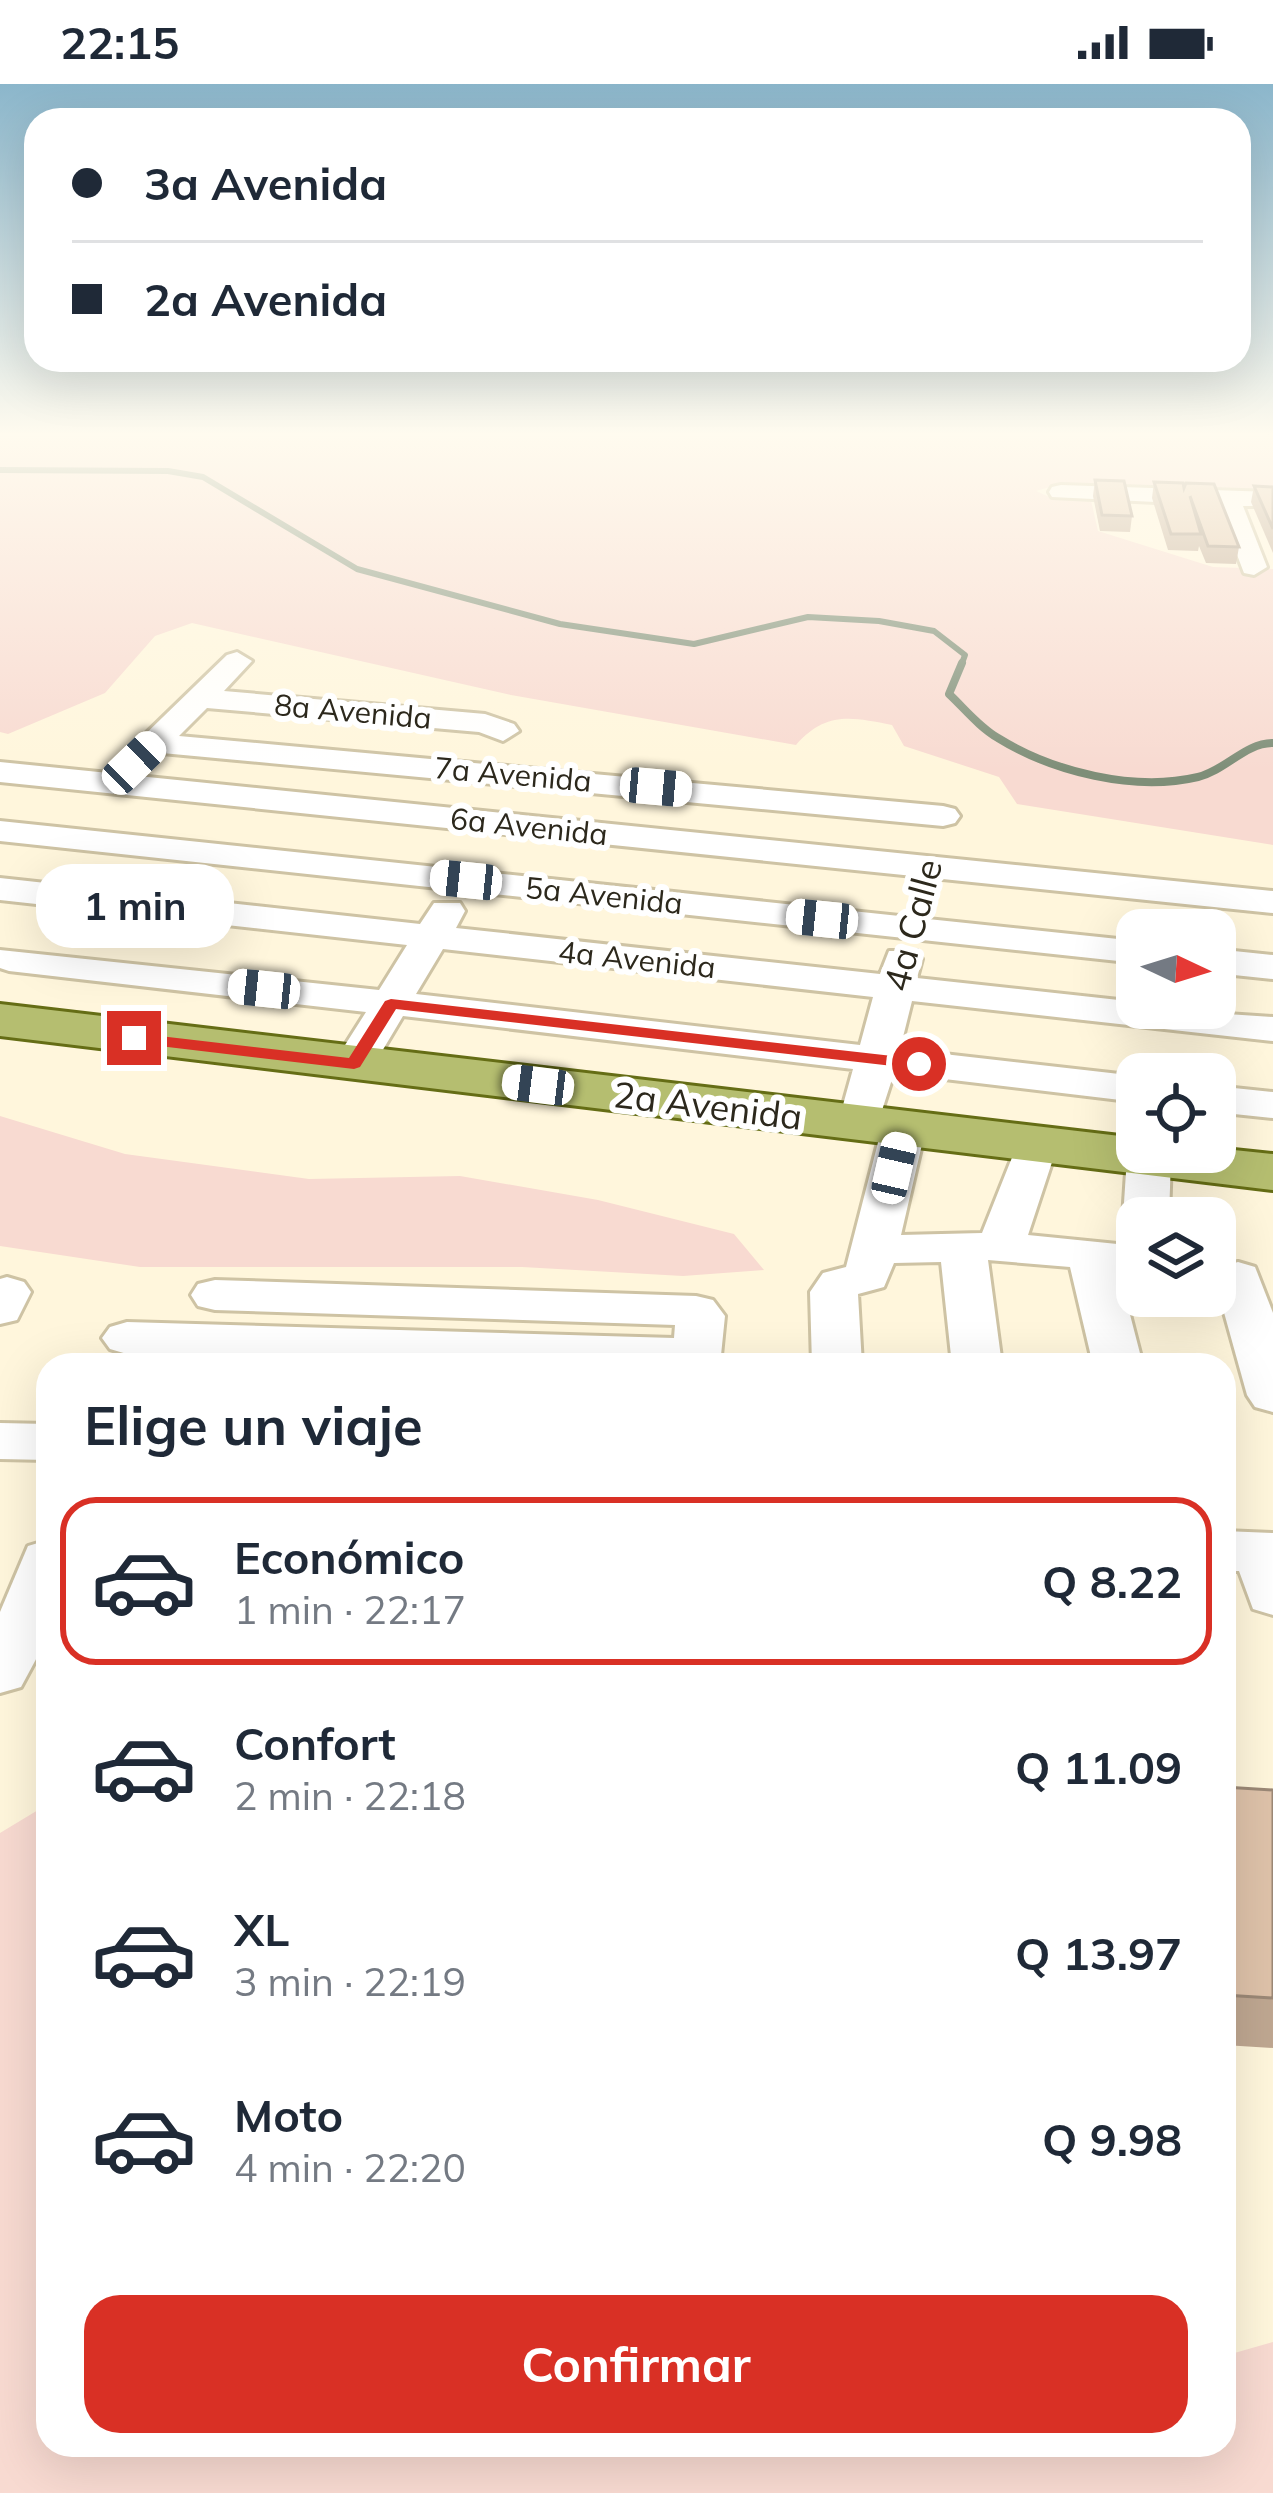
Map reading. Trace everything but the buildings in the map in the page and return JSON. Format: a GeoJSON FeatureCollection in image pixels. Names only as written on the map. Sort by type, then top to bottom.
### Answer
{"type":"FeatureCollection","features":[{"type":"Feature","properties":{"kind":"main road","name":"2a Avenida"},"geometry":{"type":"LineString","coordinates":[[0,1020],[1116,1153]]}},
{"type":"Feature","properties":{"kind":"main road","name":"2a Avenida"},"geometry":{"type":"LineString","coordinates":[[1236,1168],[1273,1172]]}},
{"type":"Feature","properties":{"kind":"street"},"geometry":{"type":"LineString","coordinates":[[1246,545],[1254,567]]}},
{"type":"Feature","properties":{"kind":"street"},"geometry":{"type":"LineString","coordinates":[[2,891],[237,661]]}},
{"type":"Feature","properties":{"kind":"street","name":"8a Avenida"},"geometry":{"type":"LineString","coordinates":[[201,698],[485,722],[503,730]]}},
{"type":"Feature","properties":{"kind":"street","name":"7a Avenida"},"geometry":{"type":"LineString","coordinates":[[154,743],[540,766],[951,811]]}},
{"type":"Feature","properties":{"kind":"street"},"geometry":{"type":"LineString","coordinates":[[354,1064],[540,766]]}},
{"type":"Feature","properties":{"kind":"street","name":"6a Avenida"},"geometry":{"type":"LineString","coordinates":[[0,772],[1273,902]]}},
{"type":"Feature","properties":{"kind":"street","name":"4a Calle"},"geometry":{"type":"LineString","coordinates":[[875,1250],[882,1125],[876,1059],[928,867],[951,811]]}},
{"type":"Feature","properties":{"kind":"street","name":"5a Avenida"},"geometry":{"type":"LineString","coordinates":[[0,831],[1116,950]]}},
{"type":"Feature","properties":{"kind":"street","name":"4a Avenida"},"geometry":{"type":"LineString","coordinates":[[2,891],[1273,1030]]}},
{"type":"Feature","properties":{"kind":"street"},"geometry":{"type":"LineString","coordinates":[[9,959],[1116,1088]]}},
{"type":"Feature","properties":{"kind":"street"},"geometry":{"type":"LineString","coordinates":[[1236,963],[1273,967]]}},
{"type":"Feature","properties":{"kind":"street"},"geometry":{"type":"LineString","coordinates":[[1236,1101],[1273,1105]]}},
{"type":"Feature","properties":{"kind":"street"},"geometry":{"type":"LineString","coordinates":[[978,1353],[982,1248],[1036,1144]]}},
{"type":"Feature","properties":{"kind":"street"},"geometry":{"type":"LineString","coordinates":[[837,1353],[834,1292],[840,1283],[867,1277],[875,1250],[982,1248],[1114,1256],[1118,1353]]}},
{"type":"Feature","properties":{"kind":"street"},"geometry":{"type":"LineString","coordinates":[[1242,1277],[1273,1395]]}},
{"type":"Feature","properties":{"kind":"street"},"geometry":{"type":"LineString","coordinates":[[215,1295],[696,1311],[701,1316],[696,1353]]}},
{"type":"Feature","properties":{"kind":"street"},"geometry":{"type":"LineString","coordinates":[[128,1333],[548,1353]]}},
{"type":"Feature","properties":{"kind":"street"},"geometry":{"type":"LineString","coordinates":[[0,1441],[36,1442]]}},
{"type":"Feature","properties":{"kind":"street"},"geometry":{"type":"LineString","coordinates":[[0,1671],[36,1593]]}},
{"type":"Feature","properties":{"kind":"shaded area"},"geometry":{"type":"Polygon","coordinates":[[[0,545],[1144,545],[1213,567],[1273,569],[1273,845],[1017,804],[999,777],[904,746],[892,725],[840,719],[818,726],[796,745],[511,695],[192,623],[155,636],[105,693],[8,734],[0,732],[0,545]]]}},
{"type":"Feature","properties":{"kind":"shaded area"},"geometry":{"type":"Polygon","coordinates":[[[0,1116],[125,1154],[309,1179],[460,1176],[598,1200],[734,1234],[764,1270],[683,1276],[522,1267],[140,1267],[0,1246],[0,1116]]]}},
{"type":"Feature","properties":{"kind":"shaded area"},"geometry":{"type":"Polygon","coordinates":[[[36,1811],[36,2457],[1236,2457],[1236,2353],[1273,2342],[1273,2493],[0,2493],[0,1833],[36,1811]]]}},
{"type":"Feature","properties":{"kind":"waterway"},"geometry":{"type":"LineString","coordinates":[[318,545],[357,569],[560,624],[694,644],[808,617],[879,621],[934,631],[965,655],[961,666]]}},
{"type":"Feature","properties":{"kind":"waterway"},"geometry":{"type":"LineString","coordinates":[[962,663],[949,694],[972,718],[991,734],[1043,761],[1095,776],[1147,782],[1198,777],[1253,747],[1273,743]]}},
{"type":"Feature","properties":{"kind":"route"},"geometry":{"type":"LineString","coordinates":[[134,1038],[354,1064],[391,1004],[919,1064]]}}]}
